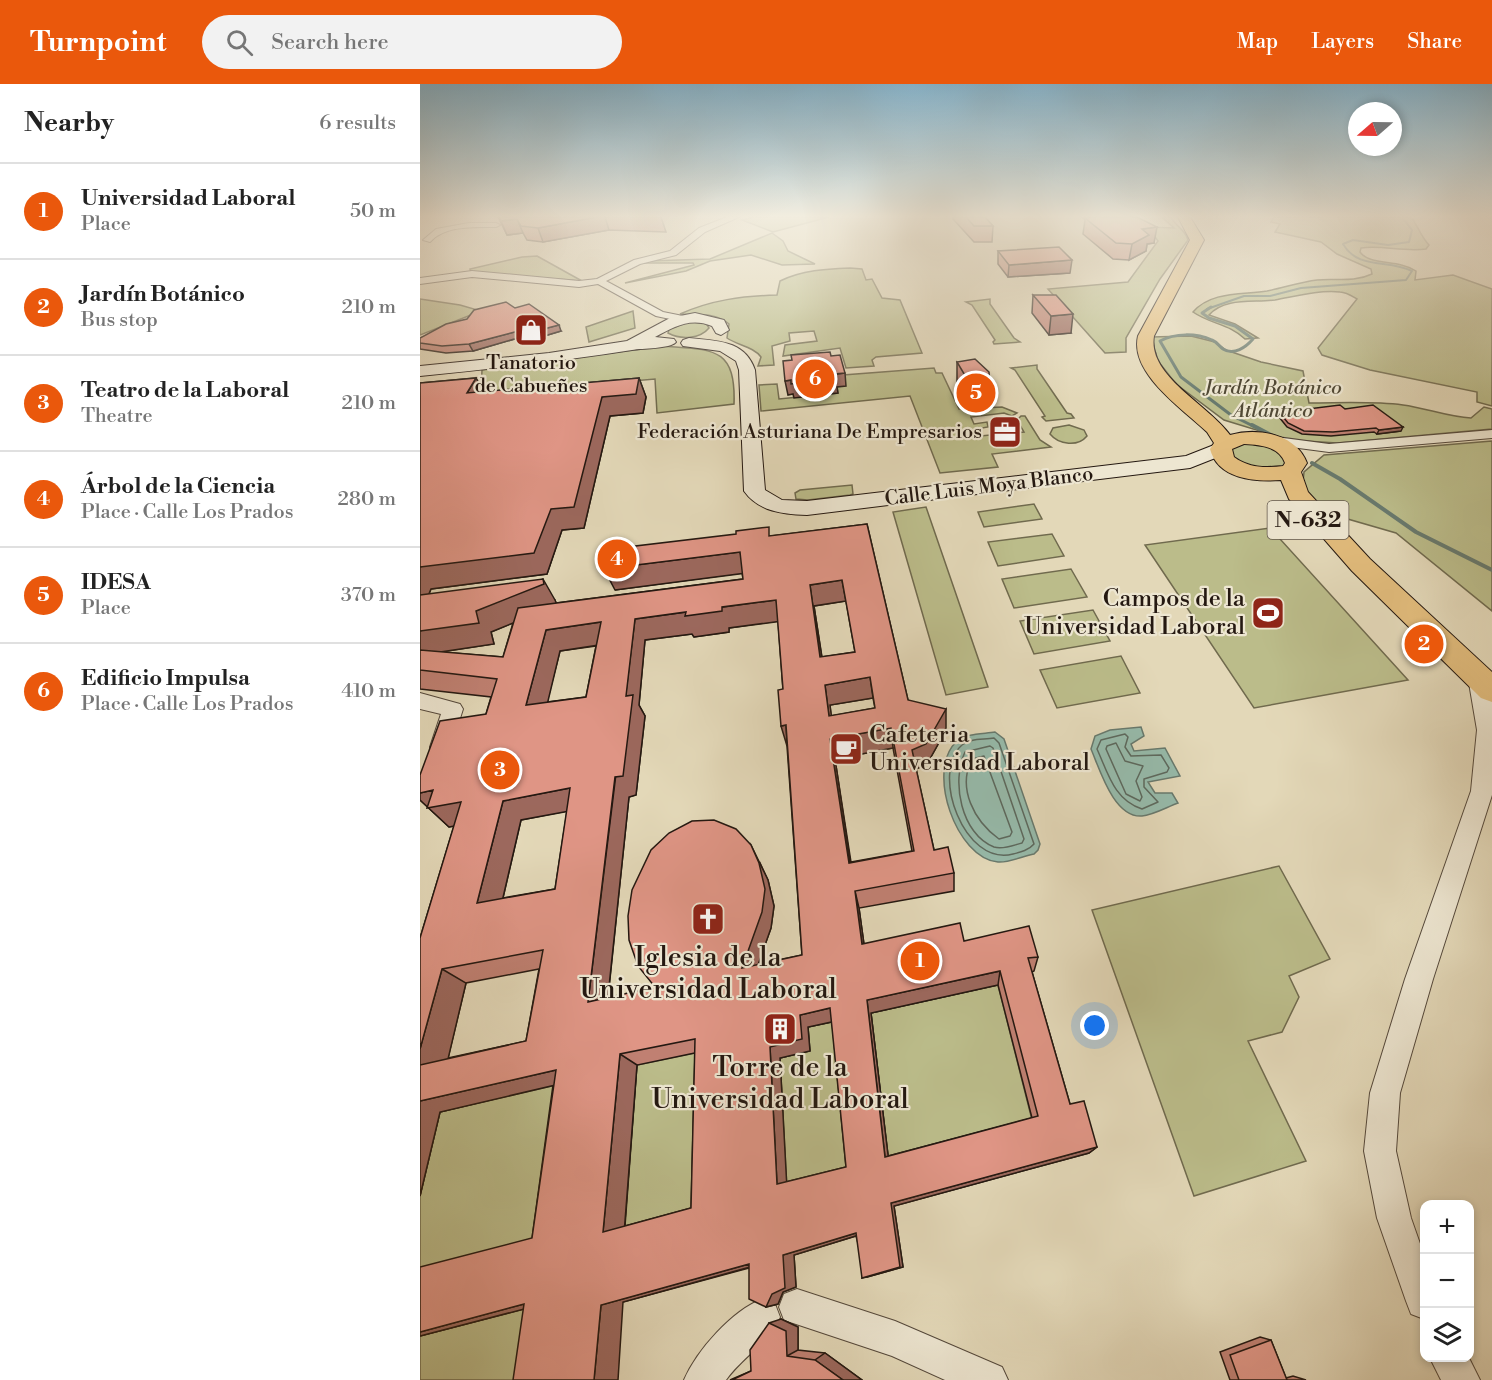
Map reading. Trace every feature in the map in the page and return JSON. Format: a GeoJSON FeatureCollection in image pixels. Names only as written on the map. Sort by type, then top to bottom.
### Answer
{"type":"FeatureCollection","features":[{"type":"Feature","properties":{"kind":"highway","name":"N-632"},"geometry":{"type":"LineString","coordinates":[[1177,277],[1146,336],[1144,346],[1146,357],[1159,376],[1215,428],[1223,446]]}},
{"type":"Feature","properties":{"kind":"highway","name":"N-632"},"geometry":{"type":"LineString","coordinates":[[1197,410],[1223,426],[1290,451],[1297,494],[1361,565],[1485,683]]}},
{"type":"Feature","properties":{"kind":"highway"},"geometry":{"type":"LineString","coordinates":[[1262,439],[1233,440],[1223,446],[1224,459],[1246,472],[1272,475],[1293,468]]}},
{"type":"Feature","properties":{"kind":"highway","name":"N-632"},"geometry":{"type":"LineString","coordinates":[[1246,472],[1361,565]]}},
{"type":"Feature","properties":{"kind":"street"},"geometry":{"type":"LineString","coordinates":[[420,282],[449,277]]}},
{"type":"Feature","properties":{"kind":"street"},"geometry":{"type":"LineString","coordinates":[[509,277],[579,284],[599,282],[608,277]]}},
{"type":"Feature","properties":{"kind":"street"},"geometry":{"type":"LineString","coordinates":[[599,282],[660,323]]}},
{"type":"Feature","properties":{"kind":"street"},"geometry":{"type":"LineString","coordinates":[[420,371],[558,357],[621,346],[668,342],[689,343],[722,338],[719,323],[711,320],[684,319],[660,323],[621,346]]}},
{"type":"Feature","properties":{"kind":"street"},"geometry":{"type":"LineString","coordinates":[[660,323],[655,334],[658,338],[668,342]]}},
{"type":"Feature","properties":{"kind":"street","name":"Calle Luis Moya Blanco"},"geometry":{"type":"LineString","coordinates":[[722,338],[743,358],[747,370],[755,491],[769,503],[787,508],[847,503],[1190,462],[1246,472]]}},
{"type":"Feature","properties":{"kind":"street"},"geometry":{"type":"LineString","coordinates":[[1262,439],[1329,448],[1492,434]]}},
{"type":"Feature","properties":{"kind":"street","name":"Calle Luis Moya Blanco"},"geometry":{"type":"LineString","coordinates":[[1190,462],[1223,446]]}},
{"type":"Feature","properties":{"kind":"street"},"geometry":{"type":"LineString","coordinates":[[1293,468],[1329,448]]}},
{"type":"Feature","properties":{"kind":"street"},"geometry":{"type":"LineString","coordinates":[[1420,1288],[1394,1218],[1380,1151],[1384,1093],[1419,979],[1482,791],[1488,730],[1485,683]]}},
{"type":"Feature","properties":{"kind":"street"},"geometry":{"type":"LineString","coordinates":[[427,702],[453,709],[435,764]]}},
{"type":"Feature","properties":{"kind":"street"},"geometry":{"type":"LineString","coordinates":[[797,1307],[896,1339],[989,1380]]}},
{"type":"Feature","properties":{"kind":"street"},"geometry":{"type":"LineString","coordinates":[[703,1380],[722,1355],[762,1317]]}},
{"type":"Feature","properties":{"kind":"street"},"geometry":{"type":"LineString","coordinates":[[1451,1362],[1461,1380]]}},
{"type":"Feature","properties":{"kind":"green space"},"geometry":{"type":"Polygon","coordinates":[[[539,277],[576,277],[582,281],[539,277]]]}},
{"type":"Feature","properties":{"kind":"green space"},"geometry":{"type":"Polygon","coordinates":[[[789,277],[872,279],[882,298],[900,300],[922,353],[876,357],[872,360],[874,366],[846,368],[840,348],[783,356],[785,345],[817,341],[814,331],[789,333],[790,341],[772,346],[774,365],[758,366],[761,357],[758,354],[727,338],[729,324],[724,320],[706,315],[680,314],[703,305],[727,300],[777,295],[780,281],[789,277]]]}},
{"type":"Feature","properties":{"kind":"green space"},"geometry":{"type":"Polygon","coordinates":[[[1131,277],[1161,277],[1126,338],[1126,352],[1105,353],[1048,289],[1128,282],[1131,277]]]}},
{"type":"Feature","properties":{"kind":"green space"},"geometry":{"type":"Polygon","coordinates":[[[1415,277],[1415,280],[1460,277],[1492,289],[1492,406],[1477,402],[1477,392],[1370,370],[1322,355],[1318,348],[1357,299],[1349,294],[1324,292],[1275,300],[1231,303],[1223,305],[1209,315],[1235,324],[1258,338],[1245,339],[1233,330],[1193,312],[1209,300],[1227,295],[1267,291],[1317,280],[1415,277]]]}},
{"type":"Feature","properties":{"kind":"green space"},"geometry":{"type":"Polygon","coordinates":[[[420,299],[460,305],[481,311],[420,335],[420,299]]]}},
{"type":"Feature","properties":{"kind":"green space"},"geometry":{"type":"Polygon","coordinates":[[[990,299],[990,304],[1014,338],[1020,342],[994,344],[995,340],[972,305],[966,302],[990,299]]]}},
{"type":"Feature","properties":{"kind":"green space"},"geometry":{"type":"Polygon","coordinates":[[[633,311],[635,328],[589,342],[586,327],[633,311]]]}},
{"type":"Feature","properties":{"kind":"green space"},"geometry":{"type":"Polygon","coordinates":[[[689,322],[706,323],[709,328],[701,334],[690,337],[679,337],[668,333],[669,329],[689,322]]]}},
{"type":"Feature","properties":{"kind":"green space","name":"Jardín Botánico Atlántico"},"geometry":{"type":"Polygon","coordinates":[[[1191,336],[1215,342],[1226,350],[1261,362],[1303,371],[1309,403],[1391,404],[1471,418],[1484,407],[1492,409],[1492,429],[1337,443],[1289,440],[1224,420],[1176,384],[1158,361],[1151,337],[1191,336]]]}},
{"type":"Feature","properties":{"kind":"green space"},"geometry":{"type":"Polygon","coordinates":[[[663,346],[708,351],[718,355],[731,371],[734,404],[657,413],[655,379],[481,394],[482,370],[663,346]]]}},
{"type":"Feature","properties":{"kind":"green space"},"geometry":{"type":"Polygon","coordinates":[[[1037,365],[1037,369],[1067,413],[1074,418],[1046,421],[1015,370],[1011,368],[1037,365]]]}},
{"type":"Feature","properties":{"kind":"green space"},"geometry":{"type":"Polygon","coordinates":[[[934,368],[936,373],[942,373],[959,409],[1002,407],[1017,413],[1012,416],[1004,413],[971,417],[974,424],[987,422],[988,427],[976,429],[980,436],[1024,432],[1017,420],[1025,416],[1040,440],[1051,447],[992,454],[998,467],[940,473],[910,396],[761,411],[759,385],[777,384],[779,399],[838,393],[837,387],[843,375],[934,368]]]}},
{"type":"Feature","properties":{"kind":"green space"},"geometry":{"type":"Polygon","coordinates":[[[1069,425],[1084,430],[1087,436],[1079,442],[1068,443],[1050,434],[1053,428],[1069,425]]]}},
{"type":"Feature","properties":{"kind":"green space"},"geometry":{"type":"Polygon","coordinates":[[[1269,440],[1292,469],[1237,469],[1225,443],[1269,440]]]}},
{"type":"Feature","properties":{"kind":"green space","name":"Jardín Botánico Atlántico"},"geometry":{"type":"Polygon","coordinates":[[[1492,441],[1492,611],[1396,533],[1327,513],[1306,492],[1303,482],[1304,472],[1324,455],[1492,441]]]}},
{"type":"Feature","properties":{"kind":"green space"},"geometry":{"type":"Polygon","coordinates":[[[852,485],[853,494],[850,495],[808,500],[796,499],[795,493],[800,490],[852,485]]]}},
{"type":"Feature","properties":{"kind":"green space"},"geometry":{"type":"Polygon","coordinates":[[[1034,504],[1042,519],[984,527],[978,512],[1034,504]]]}},
{"type":"Feature","properties":{"kind":"green space"},"geometry":{"type":"Polygon","coordinates":[[[926,507],[988,687],[946,695],[893,512],[926,507]]]}},
{"type":"Feature","properties":{"kind":"green space","name":"Campos de la Universidad Laboral"},"geometry":{"type":"Polygon","coordinates":[[[1270,528],[1408,680],[1254,708],[1145,545],[1270,528]]]}},
{"type":"Feature","properties":{"kind":"green space"},"geometry":{"type":"Polygon","coordinates":[[[1052,534],[1064,556],[998,566],[988,542],[1052,534]]]}},
{"type":"Feature","properties":{"kind":"green space"},"geometry":{"type":"Polygon","coordinates":[[[1071,569],[1087,597],[1014,608],[1002,579],[1071,569]]]}},
{"type":"Feature","properties":{"kind":"green space"},"geometry":{"type":"Polygon","coordinates":[[[1093,610],[1110,641],[1034,654],[1020,621],[1093,610]]]}},
{"type":"Feature","properties":{"kind":"green space"},"geometry":{"type":"Polygon","coordinates":[[[1121,656],[1140,693],[1057,708],[1040,670],[1121,656]]]}},
{"type":"Feature","properties":{"kind":"green space"},"geometry":{"type":"Polygon","coordinates":[[[1279,866],[1330,959],[1289,976],[1299,997],[1282,1032],[1248,1041],[1306,1161],[1194,1196],[1092,910],[1279,866]]]}},
{"type":"Feature","properties":{"kind":"green space"},"geometry":{"type":"Polygon","coordinates":[[[998,985],[1033,1124],[889,1163],[871,1013],[998,985]]]}},
{"type":"Feature","properties":{"kind":"green space"},"geometry":{"type":"Polygon","coordinates":[[[836,1021],[852,1172],[787,1189],[780,1058],[809,1051],[808,1027],[836,1021]]]}},
{"type":"Feature","properties":{"kind":"green space"},"geometry":{"type":"Polygon","coordinates":[[[708,1050],[706,1211],[624,1234],[637,1065],[708,1050]]]}},
{"type":"Feature","properties":{"kind":"green space"},"geometry":{"type":"Polygon","coordinates":[[[577,1080],[557,1240],[420,1276],[420,1196],[440,1112],[577,1080]]]}},
{"type":"Feature","properties":{"kind":"green space"},"geometry":{"type":"Polygon","coordinates":[[[551,1302],[541,1380],[420,1380],[420,1336],[551,1302]]]}},
{"type":"Feature","properties":{"kind":"water"},"geometry":{"type":"Polygon","coordinates":[[[1141,727],[1144,736],[1131,744],[1134,751],[1165,748],[1180,776],[1148,782],[1155,793],[1172,793],[1178,803],[1142,816],[1132,815],[1116,801],[1109,791],[1091,749],[1095,736],[1110,730],[1141,727]]]}},
{"type":"Feature","properties":{"kind":"water"},"geometry":{"type":"Polygon","coordinates":[[[995,732],[1004,739],[1040,844],[1034,854],[1002,862],[983,857],[970,846],[958,830],[945,792],[944,772],[947,755],[956,742],[969,735],[995,732]]]}},
{"type":"Feature","properties":{"kind":"building"},"geometry":{"type":"Polygon","coordinates":[[[1033,295],[1056,295],[1073,314],[1051,316],[1033,295]]]}},
{"type":"Feature","properties":{"kind":"building","name":"Tanatorio de Cabueñes"},"geometry":{"type":"Polygon","coordinates":[[[506,302],[515,308],[529,304],[559,325],[528,333],[522,330],[469,344],[442,346],[420,343],[420,338],[446,324],[467,319],[474,310],[506,302]]]}},
{"type":"Feature","properties":{"kind":"building"},"geometry":{"type":"Polygon","coordinates":[[[830,352],[831,356],[840,355],[845,373],[835,374],[836,379],[791,384],[791,380],[785,381],[783,361],[792,360],[791,355],[830,352]]]}},
{"type":"Feature","properties":{"kind":"building"},"geometry":{"type":"Polygon","coordinates":[[[975,359],[989,372],[990,387],[967,387],[966,377],[957,362],[975,359]]]}},
{"type":"Feature","properties":{"kind":"building"},"geometry":{"type":"Polygon","coordinates":[[[476,378],[467,393],[639,378],[636,394],[602,397],[574,507],[551,509],[534,553],[420,567],[420,383],[476,378]]]}},
{"type":"Feature","properties":{"kind":"building"},"geometry":{"type":"Polygon","coordinates":[[[1340,405],[1345,409],[1373,405],[1403,427],[1333,432],[1304,431],[1288,423],[1280,413],[1298,408],[1300,410],[1340,405]]]}},
{"type":"Feature","properties":{"kind":"building"},"geometry":{"type":"Polygon","coordinates":[[[867,524],[908,700],[946,709],[926,744],[912,750],[934,850],[948,847],[954,873],[855,891],[862,944],[960,923],[964,941],[1029,926],[1038,957],[1028,958],[1070,1104],[1084,1101],[1097,1147],[891,1203],[900,1267],[862,1278],[856,1233],[783,1255],[785,1288],[772,1294],[766,1307],[749,1299],[749,1264],[601,1305],[594,1380],[513,1380],[524,1304],[420,1332],[420,1267],[532,1238],[556,1070],[420,1101],[420,1065],[526,1041],[543,950],[442,969],[420,1049],[420,938],[461,802],[427,808],[433,790],[420,793],[420,775],[440,721],[486,714],[497,679],[420,670],[420,650],[503,657],[518,608],[743,579],[740,552],[604,569],[602,550],[736,534],[736,531],[769,527],[769,536],[867,524]],[[842,580],[810,585],[820,657],[855,652],[842,580]],[[776,600],[722,607],[722,611],[685,616],[686,612],[635,619],[626,696],[633,695],[623,776],[615,777],[588,1002],[655,987],[638,966],[629,940],[628,916],[632,890],[651,850],[669,833],[692,821],[714,820],[736,829],[751,845],[759,863],[765,889],[762,912],[742,968],[802,955],[786,725],[781,726],[778,690],[783,689],[776,600]],[[601,622],[546,630],[526,705],[586,697],[601,622]],[[870,677],[825,685],[829,716],[875,708],[870,677]],[[891,728],[830,739],[849,863],[914,851],[891,728]],[[570,788],[503,801],[477,903],[555,889],[570,788]],[[1000,971],[867,1000],[885,1157],[1038,1116],[1000,971]],[[830,1008],[800,1015],[802,1039],[770,1047],[777,1184],[846,1167],[830,1008]],[[695,1039],[620,1054],[603,1232],[691,1208],[695,1039]]]}},
{"type":"Feature","properties":{"kind":"building"},"geometry":{"type":"Polygon","coordinates":[[[543,579],[544,584],[476,611],[479,623],[420,631],[420,595],[543,579]]]}},
{"type":"Feature","properties":{"kind":"building"},"geometry":{"type":"Polygon","coordinates":[[[769,1323],[786,1331],[787,1356],[815,1360],[843,1380],[732,1380],[751,1371],[750,1350],[769,1323]]]}},
{"type":"Feature","properties":{"kind":"building"},"geometry":{"type":"Polygon","coordinates":[[[1271,1340],[1287,1380],[1239,1380],[1230,1355],[1271,1340]]]}},
{"type":"Feature","properties":{"kind":"waterway"},"geometry":{"type":"LineString","coordinates":[[1209,308],[1244,296],[1270,296],[1301,288],[1406,280],[1408,277]]}},
{"type":"Feature","properties":{"kind":"waterway"},"geometry":{"type":"LineString","coordinates":[[1209,308],[1202,313],[1209,318],[1235,326],[1253,339],[1243,348],[1231,352],[1223,349],[1214,341],[1199,336],[1179,335],[1160,341],[1181,377],[1231,415],[1255,427]]}},
{"type":"Feature","properties":{"kind":"waterway"},"geometry":{"type":"LineString","coordinates":[[1252,425],[1273,436]]}},
{"type":"Feature","properties":{"kind":"waterway"},"geometry":{"type":"LineString","coordinates":[[1312,463],[1340,479],[1416,532],[1492,570]]}},
{"type":"Feature","properties":{"kind":"place","name":"Tanatorio de Cabueñes"},"geometry":{"type":"Point","coordinates":[531,330]}},
{"type":"Feature","properties":{"kind":"place","name":"Edificio Impulsa"},"geometry":{"type":"Point","coordinates":[815,379]}},
{"type":"Feature","properties":{"kind":"place","name":"IDESA"},"geometry":{"type":"Point","coordinates":[976,393]}},
{"type":"Feature","properties":{"kind":"place","name":"Federación Asturiana De Empresarios"},"geometry":{"type":"Point","coordinates":[1005,432]}},
{"type":"Feature","properties":{"kind":"place","name":"Árbol de la Ciencia"},"geometry":{"type":"Point","coordinates":[617,559]}},
{"type":"Feature","properties":{"kind":"place","name":"Campos de la Universidad Laboral"},"geometry":{"type":"Point","coordinates":[1268,613]}},
{"type":"Feature","properties":{"kind":"place","name":"Jardín Botánico"},"geometry":{"type":"Point","coordinates":[1424,644]}},
{"type":"Feature","properties":{"kind":"place","name":"Cafeteria Universidad Laboral"},"geometry":{"type":"Point","coordinates":[846,749]}},
{"type":"Feature","properties":{"kind":"place","name":"Teatro de la Laboral"},"geometry":{"type":"Point","coordinates":[500,770]}},
{"type":"Feature","properties":{"kind":"place","name":"Iglesia de la Universidad Laboral"},"geometry":{"type":"Point","coordinates":[708,919]}},
{"type":"Feature","properties":{"kind":"place","name":"Universidad Laboral"},"geometry":{"type":"Point","coordinates":[920,961]}},
{"type":"Feature","properties":{"kind":"place","name":"Torre de la Universidad Laboral"},"geometry":{"type":"Point","coordinates":[780,1029]}}]}
